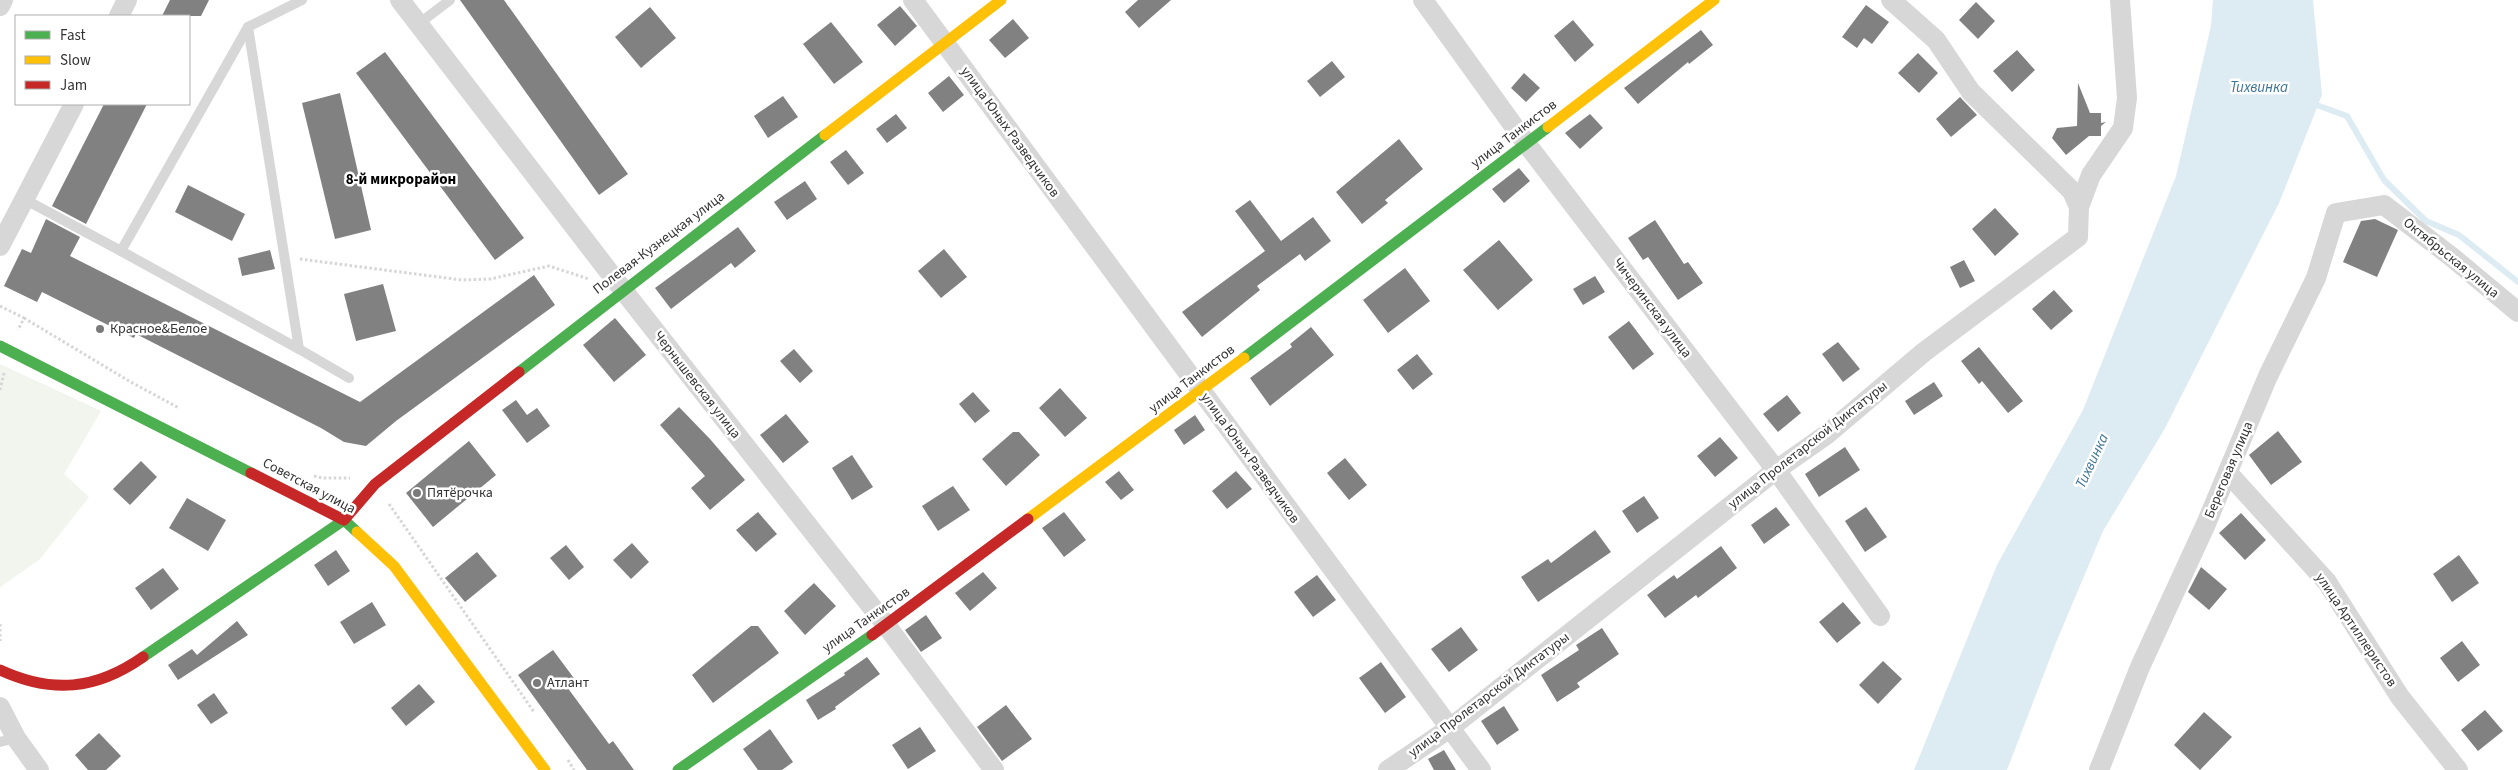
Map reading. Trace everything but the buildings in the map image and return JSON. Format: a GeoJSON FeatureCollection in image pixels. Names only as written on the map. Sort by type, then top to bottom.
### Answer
{"type":"FeatureCollection","features":[{"type":"Feature","properties":{"kind":"street"},"geometry":{"type":"LineString","coordinates":[[0,6],[3,0]]}},
{"type":"Feature","properties":{"kind":"street"},"geometry":{"type":"LineString","coordinates":[[120,15],[127,0]]}},
{"type":"Feature","properties":{"kind":"street","name":"Чернышевская улица"},"geometry":{"type":"LineString","coordinates":[[400,0],[417,25],[623,290],[886,625],[994,770]]}},
{"type":"Feature","properties":{"kind":"street","name":"улица Юных Разведчиков"},"geometry":{"type":"LineString","coordinates":[[913,0],[1481,770]]}},
{"type":"Feature","properties":{"kind":"street","name":"Полевая-Кузнецкая улица"},"geometry":{"type":"LineString","coordinates":[[0,670],[17,679],[48,686],[64,687],[93,684],[124,670],[344,520],[376,484],[623,290],[1001,0]]}},
{"type":"Feature","properties":{"kind":"street","name":"Чичеринская улица"},"geometry":{"type":"LineString","coordinates":[[1423,0],[1526,143],[1776,470],[1880,616]]}},
{"type":"Feature","properties":{"kind":"street","name":"улица Танкистов"},"geometry":{"type":"LineString","coordinates":[[678,770],[886,625],[1201,391],[1714,0]]}},
{"type":"Feature","properties":{"kind":"street"},"geometry":{"type":"LineString","coordinates":[[1891,0],[1936,40],[1971,92],[2072,191],[2079,207]]}},
{"type":"Feature","properties":{"kind":"street","name":"улица Пролетарской Диктатуры"},"geometry":{"type":"LineString","coordinates":[[1388,770],[1450,728],[1776,470],[1826,435],[1924,352],[2078,237],[2079,207],[2091,175],[2123,128],[2127,98],[2120,0]]}},
{"type":"Feature","properties":{"kind":"street"},"geometry":{"type":"LineString","coordinates":[[0,246],[73,105]]}},
{"type":"Feature","properties":{"kind":"street","name":"Октябрьская улица"},"geometry":{"type":"LineString","coordinates":[[2384,205],[2453,258],[2518,312]]}},
{"type":"Feature","properties":{"kind":"street","name":"Береговая улица"},"geometry":{"type":"LineString","coordinates":[[2099,770],[2140,667],[2228,472],[2268,376],[2316,278],[2336,213],[2384,205]]}},
{"type":"Feature","properties":{"kind":"street","name":"Советская улица"},"geometry":{"type":"LineString","coordinates":[[0,346],[344,520],[394,566],[545,770]]}},
{"type":"Feature","properties":{"kind":"street","name":"улица Артиллеристов"},"geometry":{"type":"LineString","coordinates":[[2228,472],[2327,582],[2400,698],[2458,770]]}},
{"type":"Feature","properties":{"kind":"street"},"geometry":{"type":"LineString","coordinates":[[0,707],[8,740],[38,770]]}},
{"type":"Feature","properties":{"kind":"lane"},"geometry":{"type":"LineString","coordinates":[[121,251],[248,27],[302,0]]}},
{"type":"Feature","properties":{"kind":"lane"},"geometry":{"type":"LineString","coordinates":[[417,25],[450,0]]}},
{"type":"Feature","properties":{"kind":"lane"},"geometry":{"type":"LineString","coordinates":[[248,27],[299,348]]}},
{"type":"Feature","properties":{"kind":"lane"},"geometry":{"type":"LineString","coordinates":[[24,199],[299,348],[348,378]]}},
{"type":"Feature","properties":{"kind":"path"},"geometry":{"type":"LineString","coordinates":[[284,257],[462,280],[490,279],[549,266],[623,290]]}},
{"type":"Feature","properties":{"kind":"path"},"geometry":{"type":"LineString","coordinates":[[24,318],[128,381],[181,409]]}},
{"type":"Feature","properties":{"kind":"path"},"geometry":{"type":"LineString","coordinates":[[304,474],[322,478],[358,477],[376,484],[535,713]]}},
{"type":"Feature","properties":{"kind":"path"},"geometry":{"type":"LineString","coordinates":[[0,624],[0,641]]}},
{"type":"Feature","properties":{"kind":"path"},"geometry":{"type":"LineString","coordinates":[[563,754],[574,770]]}},
{"type":"Feature","properties":{"kind":"shaded area"},"geometry":{"type":"Polygon","coordinates":[[[0,364],[101,411],[64,474],[89,497],[40,559],[0,587],[0,364]]]}},
{"type":"Feature","properties":{"kind":"water","name":"Тихвинка"},"geometry":{"type":"Polygon","coordinates":[[[2213,0],[2313,0],[2322,95],[2279,203],[2164,430],[2103,531],[2055,645],[2007,770],[1914,770],[1997,565],[2083,410],[2176,176],[2211,26],[2213,0]]]}},
{"type":"Feature","properties":{"kind":"waterway"},"geometry":{"type":"LineString","coordinates":[[2311,103],[2347,116],[2384,180],[2426,221],[2459,235],[2518,282]]}},
{"type":"Feature","properties":{"kind":"traffic: fast"},"geometry":{"type":"LineString","coordinates":[[1244,358],[1548,127]]}},
{"type":"Feature","properties":{"kind":"traffic: fast"},"geometry":{"type":"LineString","coordinates":[[519,372],[825,135]]}},
{"type":"Feature","properties":{"kind":"traffic: fast"},"geometry":{"type":"LineString","coordinates":[[0,346],[251,473]]}},
{"type":"Feature","properties":{"kind":"traffic: fast"},"geometry":{"type":"LineString","coordinates":[[143,657],[344,520],[357,532]]}},
{"type":"Feature","properties":{"kind":"traffic: fast"},"geometry":{"type":"LineString","coordinates":[[678,770],[872,635]]}},
{"type":"Feature","properties":{"kind":"traffic: slow"},"geometry":{"type":"LineString","coordinates":[[825,135],[1001,0]]}},
{"type":"Feature","properties":{"kind":"traffic: slow"},"geometry":{"type":"LineString","coordinates":[[1548,127],[1714,0]]}},
{"type":"Feature","properties":{"kind":"traffic: slow"},"geometry":{"type":"LineString","coordinates":[[1028,519],[1244,358]]}},
{"type":"Feature","properties":{"kind":"traffic: slow"},"geometry":{"type":"LineString","coordinates":[[357,532],[394,566],[545,770]]}},
{"type":"Feature","properties":{"kind":"traffic: jam"},"geometry":{"type":"LineString","coordinates":[[251,473],[344,520],[375,484],[519,372]]}},
{"type":"Feature","properties":{"kind":"traffic: jam"},"geometry":{"type":"LineString","coordinates":[[872,635],[1028,519]]}},
{"type":"Feature","properties":{"kind":"traffic: jam"},"geometry":{"type":"LineString","coordinates":[[0,670],[38,683],[73,685],[91,682],[108,676],[143,657]]}},
{"type":"Feature","properties":{"kind":"place","name":"Красное&Белое"},"geometry":{"type":"Point","coordinates":[100,329]}},
{"type":"Feature","properties":{"kind":"place","name":"Пятёрочка"},"geometry":{"type":"Point","coordinates":[417,493]}},
{"type":"Feature","properties":{"kind":"place","name":"Атлант"},"geometry":{"type":"Point","coordinates":[537,683]}},
{"type":"Feature","properties":{"kind":"district","name":"8-й микрорайон"},"geometry":{"type":"Point","coordinates":[401,179]}}]}
